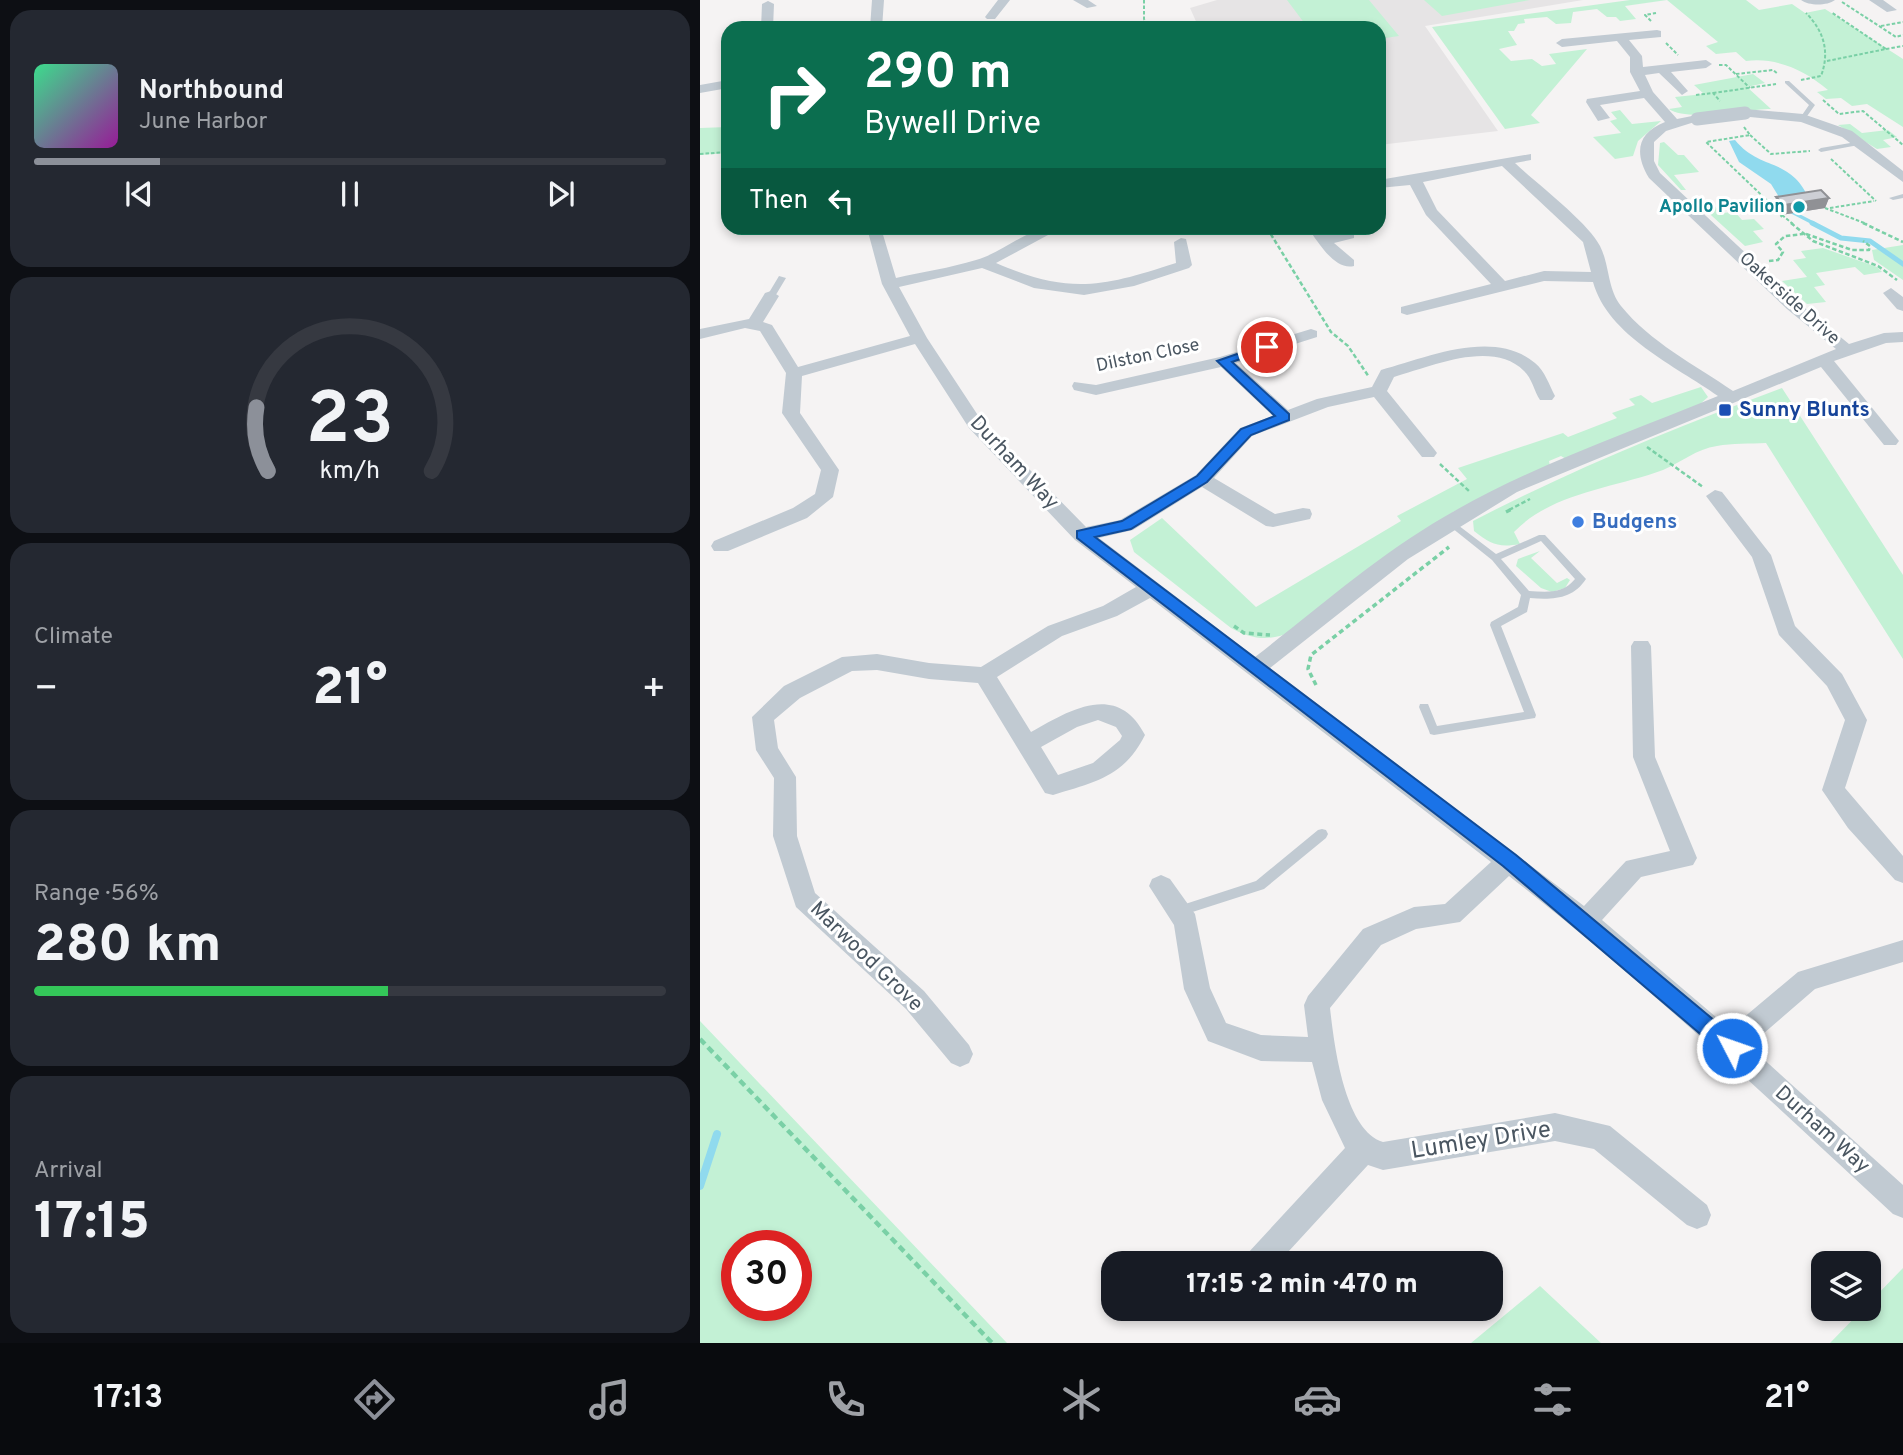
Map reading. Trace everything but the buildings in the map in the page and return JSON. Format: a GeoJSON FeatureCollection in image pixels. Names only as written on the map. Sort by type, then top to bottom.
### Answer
{"type":"FeatureCollection","features":[{"type":"Feature","properties":{"kind":"street"},"geometry":{"type":"LineString","coordinates":[[876,21],[878,0]]}},
{"type":"Feature","properties":{"kind":"street"},"geometry":{"type":"LineString","coordinates":[[991,17],[1004,0]]}},
{"type":"Feature","properties":{"kind":"street"},"geometry":{"type":"LineString","coordinates":[[1079,0],[1091,6]]}},
{"type":"Feature","properties":{"kind":"street"},"geometry":{"type":"LineString","coordinates":[[1875,0],[1891,10]]}},
{"type":"Feature","properties":{"kind":"street"},"geometry":{"type":"LineString","coordinates":[[1811,5],[1832,3]]}},
{"type":"Feature","properties":{"kind":"street"},"geometry":{"type":"LineString","coordinates":[[767,21],[768,4]]}},
{"type":"Feature","properties":{"kind":"street"},"geometry":{"type":"LineString","coordinates":[[1562,43],[1657,34]]}},
{"type":"Feature","properties":{"kind":"street"},"geometry":{"type":"LineString","coordinates":[[1621,39],[1636,56],[1636,72],[1647,94],[1673,123]]}},
{"type":"Feature","properties":{"kind":"street"},"geometry":{"type":"LineString","coordinates":[[1636,72],[1706,64]]}},
{"type":"Feature","properties":{"kind":"street"},"geometry":{"type":"LineString","coordinates":[[1662,69],[1685,94]]}},
{"type":"Feature","properties":{"kind":"street"},"geometry":{"type":"LineString","coordinates":[[700,89],[721,85]]}},
{"type":"Feature","properties":{"kind":"street"},"geometry":{"type":"LineString","coordinates":[[1603,118],[1592,102],[1647,94]]}},
{"type":"Feature","properties":{"kind":"street","name":"Oakerside Drive"},"geometry":{"type":"LineString","coordinates":[[1255,668],[1401,554],[1450,522],[1511,488],[1635,445],[1732,398],[1825,361],[1847,349],[1793,306],[1654,175],[1645,161],[1644,151],[1649,137],[1673,123],[1697,119],[1802,118],[1847,134],[1862,143],[1903,178]]}},
{"type":"Feature","properties":{"kind":"street"},"geometry":{"type":"LineString","coordinates":[[1386,183],[1415,180],[1526,157]]}},
{"type":"Feature","properties":{"kind":"street"},"geometry":{"type":"LineString","coordinates":[[1505,161],[1589,240],[1597,251],[1597,277],[1608,298],[1629,325],[1732,398]]}},
{"type":"Feature","properties":{"kind":"street"},"geometry":{"type":"LineString","coordinates":[[1415,180],[1432,212],[1501,286]]}},
{"type":"Feature","properties":{"kind":"street","name":"Durham Way"},"geometry":{"type":"LineString","coordinates":[[876,235],[890,284],[919,338],[975,424],[1082,535],[1509,860],[1585,921],[1732,1048],[1903,1204]]}},
{"type":"Feature","properties":{"kind":"street"},"geometry":{"type":"LineString","coordinates":[[890,284],[984,263],[1023,235]]}},
{"type":"Feature","properties":{"kind":"street"},"geometry":{"type":"LineString","coordinates":[[1321,235],[1349,263]]}},
{"type":"Feature","properties":{"kind":"street"},"geometry":{"type":"LineString","coordinates":[[984,263],[1024,282],[1070,292],[1118,287],[1184,265],[1181,242]]}},
{"type":"Feature","properties":{"kind":"street"},"geometry":{"type":"LineString","coordinates":[[1407,310],[1544,276],[1597,277]]}},
{"type":"Feature","properties":{"kind":"street"},"geometry":{"type":"LineString","coordinates":[[1897,290],[1903,306]]}},
{"type":"Feature","properties":{"kind":"street"},"geometry":{"type":"LineString","coordinates":[[753,325],[771,296]]}},
{"type":"Feature","properties":{"kind":"street"},"geometry":{"type":"LineString","coordinates":[[700,334],[744,323],[766,328],[794,373],[791,413],[830,470],[824,497],[800,513],[720,546]]}},
{"type":"Feature","properties":{"kind":"street","name":"Dilston Close"},"geometry":{"type":"LineString","coordinates":[[1080,386],[1096,390],[1224,361],[1311,334]]}},
{"type":"Feature","properties":{"kind":"street"},"geometry":{"type":"LineString","coordinates":[[1847,349],[1884,338],[1903,337]]}},
{"type":"Feature","properties":{"kind":"street"},"geometry":{"type":"LineString","coordinates":[[794,373],[919,338]]}},
{"type":"Feature","properties":{"kind":"street"},"geometry":{"type":"LineString","coordinates":[[1082,535],[1126,525],[1202,479],[1246,432],[1323,403],[1378,391],[1387,374],[1477,352],[1510,354],[1531,368],[1546,396]]}},
{"type":"Feature","properties":{"kind":"street","name":"Dilston Close"},"geometry":{"type":"LineString","coordinates":[[1224,361],[1284,417]]}},
{"type":"Feature","properties":{"kind":"street"},"geometry":{"type":"LineString","coordinates":[[1825,361],[1890,442]]}},
{"type":"Feature","properties":{"kind":"street"},"geometry":{"type":"LineString","coordinates":[[1378,391],[1428,453]]}},
{"type":"Feature","properties":{"kind":"street"},"geometry":{"type":"LineString","coordinates":[[1202,479],[1273,521],[1303,514]]}},
{"type":"Feature","properties":{"kind":"street"},"geometry":{"type":"LineString","coordinates":[[1715,496],[1761,555],[1786,630],[1835,680],[1856,720],[1833,790],[1856,821],[1903,873]]}},
{"type":"Feature","properties":{"kind":"street"},"geometry":{"type":"LineString","coordinates":[[1026,745],[1088,713],[1106,709],[1126,719],[1134,734],[1127,752],[1100,771],[1053,786],[1026,745],[984,675],[1055,631],[1110,611],[1151,588]]}},
{"type":"Feature","properties":{"kind":"street"},"geometry":{"type":"LineString","coordinates":[[1585,921],[1634,868],[1685,858],[1644,757],[1641,646]]}},
{"type":"Feature","properties":{"kind":"street","name":"Marwood Grove"},"geometry":{"type":"LineString","coordinates":[[960,1054],[915,1000],[805,899],[785,836],[785,777],[767,750],[763,717],[792,692],[849,663],[877,662],[929,671],[984,675]]}},
{"type":"Feature","properties":{"kind":"street"},"geometry":{"type":"LineString","coordinates":[[1269,1251],[1364,1148],[1340,1112],[1321,1050],[1317,1005],[1372,937],[1414,918],[1451,914],[1509,860]]}},
{"type":"Feature","properties":{"kind":"street"},"geometry":{"type":"LineString","coordinates":[[1161,886],[1186,922],[1197,989],[1217,1032],[1261,1048],[1321,1050]]}},
{"type":"Feature","properties":{"kind":"street"},"geometry":{"type":"LineString","coordinates":[[1732,1048],[1740,1036],[1807,979],[1903,951]]}},
{"type":"Feature","properties":{"kind":"street","name":"Lumley Drive"},"geometry":{"type":"LineString","coordinates":[[1364,1148],[1383,1156],[1555,1127],[1600,1136],[1697,1215]]}},
{"type":"Feature","properties":{"kind":"lane"},"geometry":{"type":"LineString","coordinates":[[1787,82],[1812,104],[1802,118]]}},
{"type":"Feature","properties":{"kind":"lane"},"geometry":{"type":"LineString","coordinates":[[1821,150],[1862,143]]}},
{"type":"Feature","properties":{"kind":"lane"},"geometry":{"type":"LineString","coordinates":[[1892,198],[1903,196]]}},
{"type":"Feature","properties":{"kind":"lane"},"geometry":{"type":"LineString","coordinates":[[771,296],[782,278]]}},
{"type":"Feature","properties":{"kind":"lane"},"geometry":{"type":"LineString","coordinates":[[1450,522],[1495,558],[1526,594],[1553,597],[1576,587],[1581,579],[1542,537],[1495,558]]}},
{"type":"Feature","properties":{"kind":"lane"},"geometry":{"type":"LineString","coordinates":[[1424,707],[1434,732],[1531,715],[1495,625],[1523,609],[1526,594]]}},
{"type":"Feature","properties":{"kind":"lane"},"geometry":{"type":"LineString","coordinates":[[1179,912],[1260,886],[1322,834]]}},
{"type":"Feature","properties":{"kind":"path"},"geometry":{"type":"LineString","coordinates":[[1144,0],[1143,13],[1147,21]]}},
{"type":"Feature","properties":{"kind":"path"},"geometry":{"type":"LineString","coordinates":[[1832,3],[1880,26],[1903,41]]}},
{"type":"Feature","properties":{"kind":"path"},"geometry":{"type":"LineString","coordinates":[[1832,3],[1886,49]]}},
{"type":"Feature","properties":{"kind":"path"},"geometry":{"type":"LineString","coordinates":[[1810,89],[1800,80],[1821,76],[1827,61],[1824,39],[1817,24],[1805,12],[1811,5]]}},
{"type":"Feature","properties":{"kind":"path"},"geometry":{"type":"LineString","coordinates":[[1880,26],[1903,22]]}},
{"type":"Feature","properties":{"kind":"path"},"geometry":{"type":"LineString","coordinates":[[1896,37],[1903,35]]}},
{"type":"Feature","properties":{"kind":"path"},"geometry":{"type":"LineString","coordinates":[[1827,61],[1903,46]]}},
{"type":"Feature","properties":{"kind":"path"},"geometry":{"type":"LineString","coordinates":[[1706,64],[1726,65],[1750,88]]}},
{"type":"Feature","properties":{"kind":"path"},"geometry":{"type":"LineString","coordinates":[[1736,74],[1773,70],[1787,82]]}},
{"type":"Feature","properties":{"kind":"path"},"geometry":{"type":"LineString","coordinates":[[1685,94],[1713,93],[1787,82]]}},
{"type":"Feature","properties":{"kind":"path"},"geometry":{"type":"LineString","coordinates":[[1713,93],[1726,107]]}},
{"type":"Feature","properties":{"kind":"path"},"geometry":{"type":"LineString","coordinates":[[1820,97],[1839,114],[1864,111],[1903,145]]}},
{"type":"Feature","properties":{"kind":"path"},"geometry":{"type":"LineString","coordinates":[[1742,117],[1750,135],[1771,154],[1821,150],[1876,201]]}},
{"type":"Feature","properties":{"kind":"path"},"geometry":{"type":"LineString","coordinates":[[1750,135],[1706,142],[1774,207]]}},
{"type":"Feature","properties":{"kind":"path"},"geometry":{"type":"LineString","coordinates":[[700,154],[721,152]]}},
{"type":"Feature","properties":{"kind":"path"},"geometry":{"type":"LineString","coordinates":[[1892,198],[1827,208],[1903,240]]}},
{"type":"Feature","properties":{"kind":"path"},"geometry":{"type":"LineString","coordinates":[[1777,211],[1813,242],[1878,266],[1897,290]]}},
{"type":"Feature","properties":{"kind":"path"},"geometry":{"type":"LineString","coordinates":[[1749,264],[1778,260],[1783,252],[1776,244],[1785,236],[1805,234],[1852,250],[1869,250],[1870,246],[1863,241]]}},
{"type":"Feature","properties":{"kind":"path"},"geometry":{"type":"LineString","coordinates":[[1271,235],[1331,332],[1348,346],[1378,391]]}},
{"type":"Feature","properties":{"kind":"path"},"geometry":{"type":"LineString","coordinates":[[1635,445],[1661,442]]}},
{"type":"Feature","properties":{"kind":"path"},"geometry":{"type":"LineString","coordinates":[[1635,445],[1715,496]]}},
{"type":"Feature","properties":{"kind":"path"},"geometry":{"type":"LineString","coordinates":[[1428,453],[1482,504]]}},
{"type":"Feature","properties":{"kind":"path"},"geometry":{"type":"LineString","coordinates":[[1501,515],[1531,498]]}},
{"type":"Feature","properties":{"kind":"path"},"geometry":{"type":"LineString","coordinates":[[1316,685],[1308,669],[1311,655],[1454,544]]}},
{"type":"Feature","properties":{"kind":"path"},"geometry":{"type":"LineString","coordinates":[[700,1039],[992,1343]]}},
{"type":"Feature","properties":{"kind":"shaded area"},"geometry":{"type":"Polygon","coordinates":[[[1217,0],[1583,0],[1425,26],[1498,131],[1386,144],[1386,21],[1196,21],[1190,8],[1217,0]]]}},
{"type":"Feature","properties":{"kind":"green space"},"geometry":{"type":"Polygon","coordinates":[[[1287,0],[1369,0],[1399,36],[1386,38],[1386,21],[1303,21],[1287,0]]]}},
{"type":"Feature","properties":{"kind":"green space"},"geometry":{"type":"Polygon","coordinates":[[[1424,0],[1530,0],[1442,16],[1424,0]]]}},
{"type":"Feature","properties":{"kind":"green space"},"geometry":{"type":"Polygon","coordinates":[[[1630,0],[1667,0],[1625,6],[1636,19],[1620,21],[1616,17],[1607,17],[1597,9],[1573,12],[1571,23],[1556,24],[1547,17],[1524,19],[1525,23],[1518,24],[1514,31],[1508,31],[1517,45],[1499,49],[1511,61],[1532,59],[1542,66],[1556,64],[1549,54],[1587,49],[1531,115],[1540,123],[1505,129],[1432,27],[1630,0]]]}},
{"type":"Feature","properties":{"kind":"green space"},"geometry":{"type":"Polygon","coordinates":[[[1667,0],[1746,0],[1759,10],[1792,4],[1805,13],[1825,9],[1903,59],[1903,127],[1867,104],[1852,106],[1841,98],[1826,99],[1817,92],[1828,90],[1810,76],[1790,66],[1768,61],[1746,61],[1736,52],[1716,54],[1706,46],[1718,42],[1667,0]]]}},
{"type":"Feature","properties":{"kind":"green space"},"geometry":{"type":"Polygon","coordinates":[[[1753,74],[1765,83],[1747,87],[1771,109],[1703,115],[1678,113],[1669,109],[1682,107],[1675,97],[1704,94],[1694,85],[1753,74]]]}},
{"type":"Feature","properties":{"kind":"green space"},"geometry":{"type":"Polygon","coordinates":[[[1620,110],[1632,124],[1661,121],[1638,141],[1633,156],[1615,159],[1593,137],[1621,133],[1610,121],[1617,119],[1611,112],[1620,110]]]}},
{"type":"Feature","properties":{"kind":"green space"},"geometry":{"type":"Polygon","coordinates":[[[1850,124],[1862,133],[1888,130],[1897,137],[1883,140],[1891,147],[1877,149],[1838,125],[1850,124]]]}},
{"type":"Feature","properties":{"kind":"green space"},"geometry":{"type":"Polygon","coordinates":[[[721,127],[721,154],[700,155],[700,128],[721,127]]]}},
{"type":"Feature","properties":{"kind":"green space"},"geometry":{"type":"Polygon","coordinates":[[[1664,142],[1678,155],[1684,155],[1699,172],[1674,175],[1686,190],[1681,190],[1658,165],[1660,143],[1664,142]]]}},
{"type":"Feature","properties":{"kind":"green space"},"geometry":{"type":"Polygon","coordinates":[[[1713,204],[1721,213],[1735,212],[1742,220],[1754,219],[1764,229],[1753,231],[1763,242],[1745,246],[1701,206],[1713,204]]]}},
{"type":"Feature","properties":{"kind":"green space"},"geometry":{"type":"Polygon","coordinates":[[[1903,245],[1903,280],[1874,260],[1872,250],[1903,245]]]}},
{"type":"Feature","properties":{"kind":"green space"},"geometry":{"type":"Polygon","coordinates":[[[1823,248],[1877,267],[1882,272],[1864,275],[1855,267],[1816,273],[1825,285],[1814,287],[1826,302],[1807,304],[1782,281],[1807,277],[1793,260],[1806,258],[1801,251],[1823,248]]]}},
{"type":"Feature","properties":{"kind":"green space"},"geometry":{"type":"Polygon","coordinates":[[[1701,387],[1708,397],[1699,405],[1566,459],[1561,456],[1549,461],[1550,466],[1453,512],[1290,632],[1275,637],[1260,638],[1231,628],[1134,552],[1130,540],[1162,518],[1256,607],[1401,521],[1397,516],[1467,479],[1458,468],[1563,433],[1568,437],[1617,418],[1612,413],[1635,405],[1629,399],[1641,395],[1652,403],[1701,387]]]}},
{"type":"Feature","properties":{"kind":"green space"},"geometry":{"type":"Polygon","coordinates":[[[1782,388],[1903,575],[1903,659],[1766,443],[1729,444],[1709,448],[1663,470],[1564,500],[1546,508],[1514,532],[1520,544],[1495,544],[1474,531],[1473,521],[1587,466],[1782,388]]]}},
{"type":"Feature","properties":{"kind":"green space"},"geometry":{"type":"Polygon","coordinates":[[[1540,551],[1531,558],[1557,583],[1567,578],[1570,580],[1565,588],[1552,592],[1541,588],[1516,566],[1518,559],[1540,551]]]}},
{"type":"Feature","properties":{"kind":"green space"},"geometry":{"type":"Polygon","coordinates":[[[700,1021],[1007,1343],[700,1343],[700,1021]]]}},
{"type":"Feature","properties":{"kind":"green space"},"geometry":{"type":"Polygon","coordinates":[[[1903,1268],[1903,1343],[1830,1343],[1851,1321],[1881,1321],[1881,1291],[1903,1268]]]}},
{"type":"Feature","properties":{"kind":"green space"},"geometry":{"type":"Polygon","coordinates":[[[1540,1286],[1601,1343],[1471,1343],[1498,1321],[1503,1321],[1503,1317],[1540,1286]]]}},
{"type":"Feature","properties":{"kind":"water"},"geometry":{"type":"Polygon","coordinates":[[[1735,140],[1755,157],[1785,170],[1794,177],[1810,201],[1779,197],[1771,184],[1739,162],[1729,141],[1735,140]]]}},
{"type":"Feature","properties":{"kind":"waterway"},"geometry":{"type":"LineString","coordinates":[[1786,209],[1815,224]]}},
{"type":"Feature","properties":{"kind":"waterway"},"geometry":{"type":"LineString","coordinates":[[1812,223],[1841,238],[1870,241],[1903,264]]}},
{"type":"Feature","properties":{"kind":"waterway"},"geometry":{"type":"LineString","coordinates":[[700,1186],[717,1134]]}},
{"type":"Feature","properties":{"kind":"place","name":"Apollo Pavilion"},"geometry":{"type":"Point","coordinates":[1799,207]}},
{"type":"Feature","properties":{"kind":"place","name":"Sunny Blunts"},"geometry":{"type":"Point","coordinates":[1725,410]}},
{"type":"Feature","properties":{"kind":"place","name":"Budgens"},"geometry":{"type":"Point","coordinates":[1578,522]}},
{"type":"Feature","properties":{"kind":"route"},"geometry":{"type":"LineString","coordinates":[[1267,347],[1224,361],[1284,417],[1246,432],[1202,479],[1126,525],[1082,535],[1443,813],[1509,860],[1585,921],[1732,1048]]}}]}
